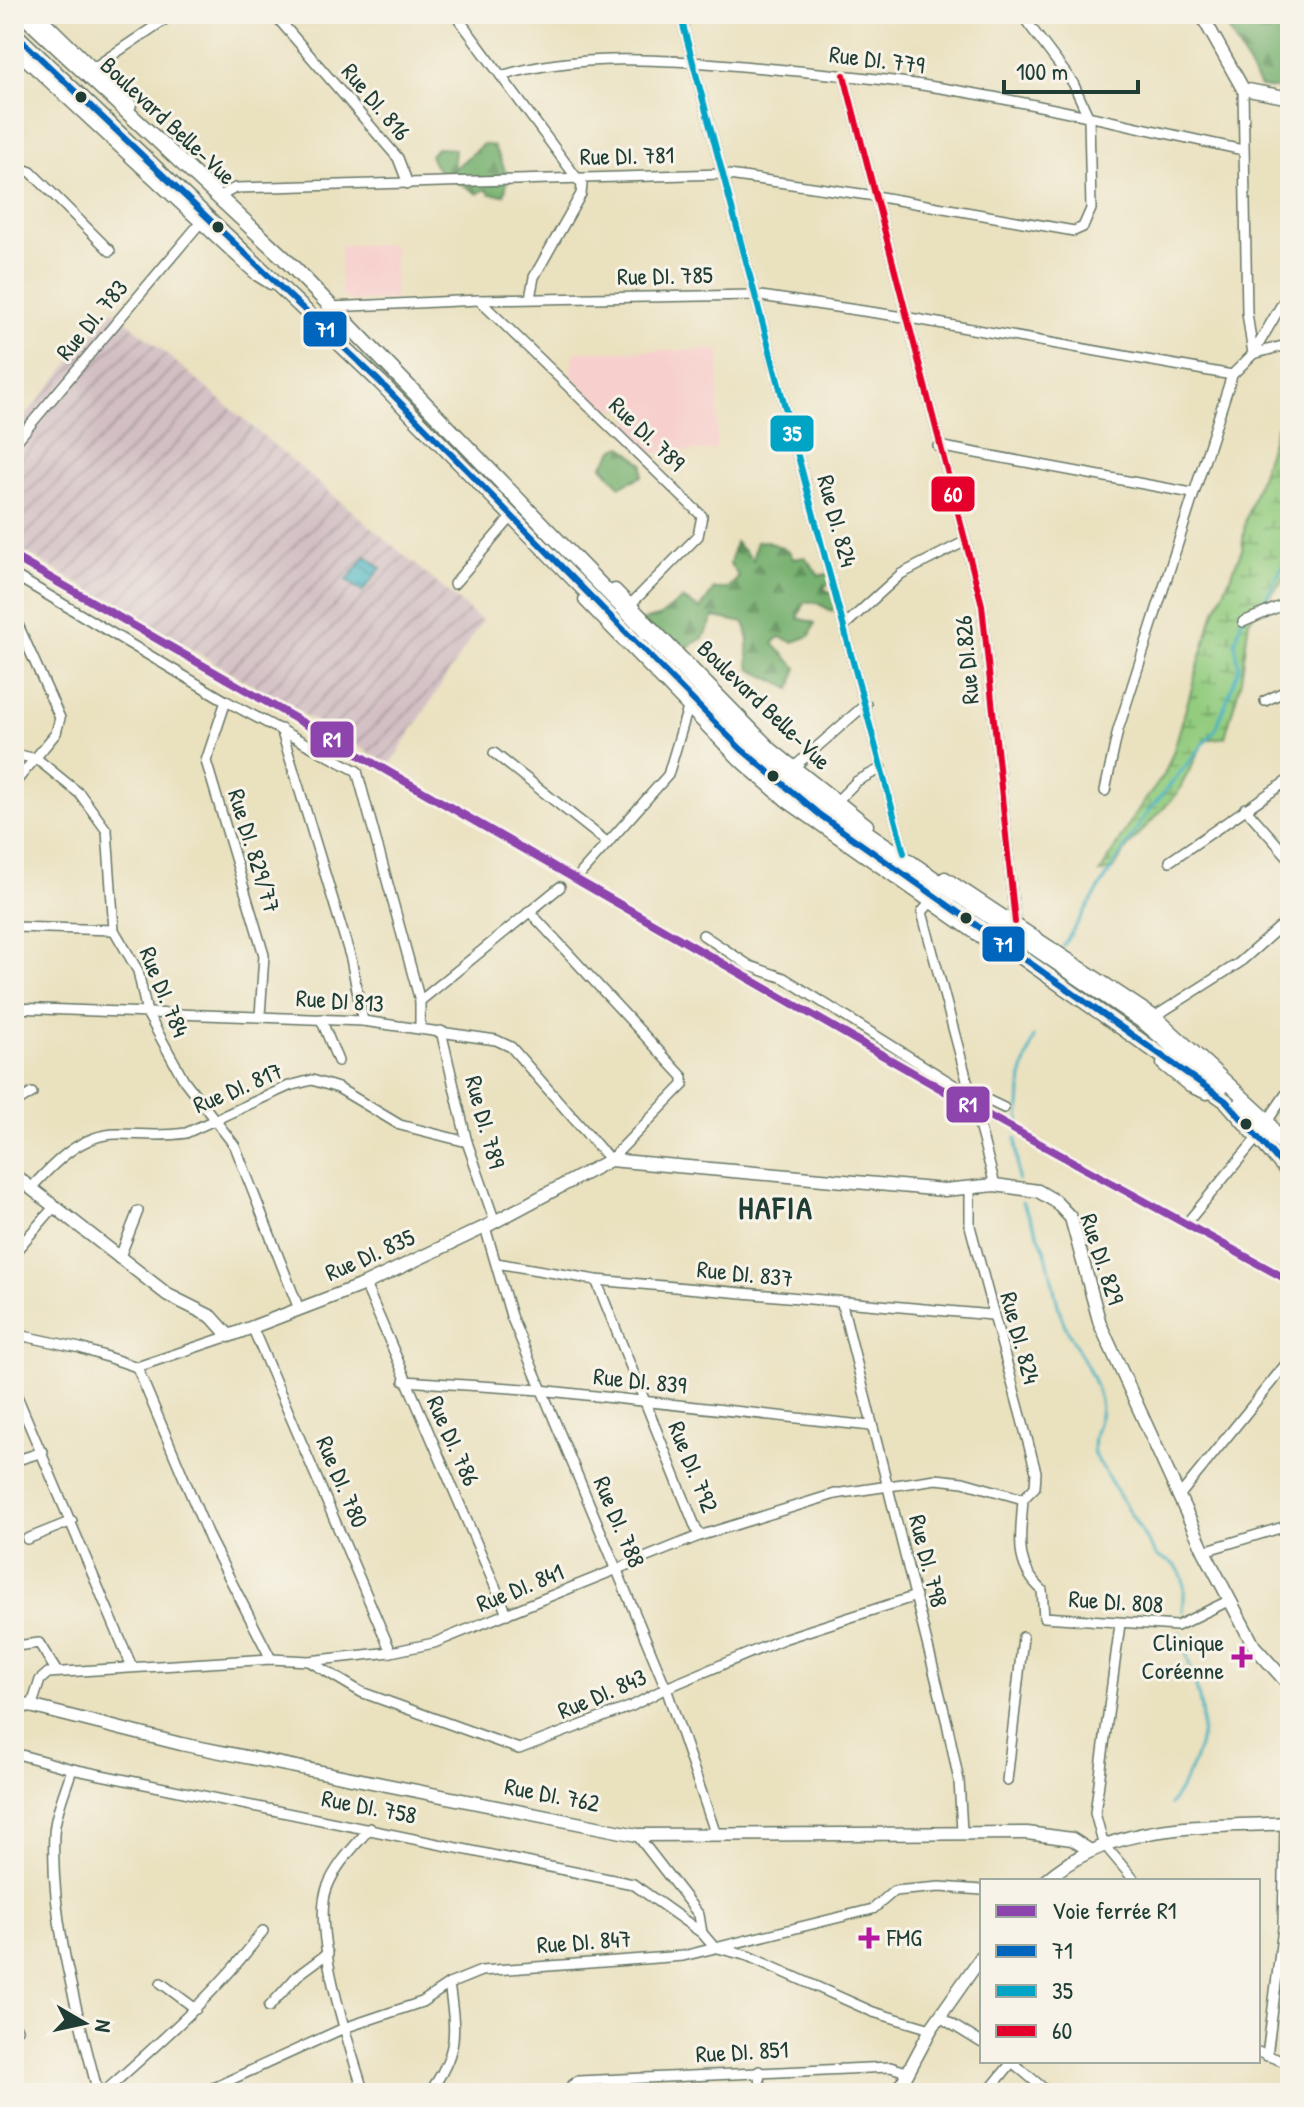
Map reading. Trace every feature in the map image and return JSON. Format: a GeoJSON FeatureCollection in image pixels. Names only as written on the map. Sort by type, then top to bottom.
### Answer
{"type":"FeatureCollection","features":[{"type":"Feature","properties":{"kind":"main road","name":"Boulevard Belle-Vue"},"geometry":{"type":"LineString","coordinates":[[22,14],[221,196],[285,259],[750,739],[828,806],[1145,1023],[1193,1062],[1286,1147]]}},
{"type":"Feature","properties":{"kind":"main road","name":"Boulevard Belle-Vue"},"geometry":{"type":"LineString","coordinates":[[14,33],[378,380],[752,758],[820,815],[1226,1101],[1290,1174]]}},
{"type":"Feature","properties":{"kind":"main road"},"geometry":{"type":"LineString","coordinates":[[278,287],[299,274]]}},
{"type":"Feature","properties":{"kind":"main road"},"geometry":{"type":"LineString","coordinates":[[378,380],[391,370]]}},
{"type":"Feature","properties":{"kind":"street","name":"Boulevard Belle-Vue"},"geometry":{"type":"LineString","coordinates":[[37,14],[221,196]]}},
{"type":"Feature","properties":{"kind":"street"},"geometry":{"type":"LineString","coordinates":[[92,69],[173,14]]}},
{"type":"Feature","properties":{"kind":"street","name":"Rue DI. 816"},"geometry":{"type":"LineString","coordinates":[[274,14],[398,158],[408,184]]}},
{"type":"Feature","properties":{"kind":"street"},"geometry":{"type":"LineString","coordinates":[[455,14],[579,176],[581,194],[534,277],[530,298]]}},
{"type":"Feature","properties":{"kind":"street","name":"Rue DI. 824"},"geometry":{"type":"LineString","coordinates":[[680,14],[690,61],[845,625],[904,853]]}},
{"type":"Feature","properties":{"kind":"street"},"geometry":{"type":"LineString","coordinates":[[1021,14],[1073,83],[1089,118]]}},
{"type":"Feature","properties":{"kind":"street"},"geometry":{"type":"LineString","coordinates":[[1201,14],[1243,89],[1247,313],[1253,354]]}},
{"type":"Feature","properties":{"kind":"street","name":"Boulevard Belle-Vue"},"geometry":{"type":"LineString","coordinates":[[14,48],[258,275],[278,287]]}},
{"type":"Feature","properties":{"kind":"street","name":"Rue DI. 779"},"geometry":{"type":"LineString","coordinates":[[501,76],[525,69],[595,62],[690,61],[844,75],[943,88],[1243,150]]}},
{"type":"Feature","properties":{"kind":"street","name":"Rue DI.826"},"geometry":{"type":"LineString","coordinates":[[844,75],[904,317],[982,605],[1015,922]]}},
{"type":"Feature","properties":{"kind":"street"},"geometry":{"type":"LineString","coordinates":[[1243,89],[1290,98]]}},
{"type":"Feature","properties":{"kind":"street","name":"Rue DI. 781"},"geometry":{"type":"LineString","coordinates":[[221,196],[235,188],[722,174],[875,196],[1063,230],[1083,227],[1091,209],[1089,118]]}},
{"type":"Feature","properties":{"kind":"street"},"geometry":{"type":"LineString","coordinates":[[14,166],[31,172],[110,251]]}},
{"type":"Feature","properties":{"kind":"street","name":"Rue DI. 783"},"geometry":{"type":"LineString","coordinates":[[14,444],[201,222]]}},
{"type":"Feature","properties":{"kind":"street"},"geometry":{"type":"LineString","coordinates":[[1105,791],[1118,730],[1232,375],[1253,354],[1290,290]]}},
{"type":"Feature","properties":{"kind":"street","name":"Rue DI. 785"},"geometry":{"type":"LineString","coordinates":[[331,307],[530,298],[754,295],[904,317],[1232,375]]}},
{"type":"Feature","properties":{"kind":"street","name":"Rue DI. 789"},"geometry":{"type":"LineString","coordinates":[[479,300],[702,516],[698,536],[630,605]]}},
{"type":"Feature","properties":{"kind":"street"},"geometry":{"type":"LineString","coordinates":[[1253,354],[1290,344]]}},
{"type":"Feature","properties":{"kind":"street","name":"Boulevard Belle-Vue"},"geometry":{"type":"LineString","coordinates":[[391,370],[426,396],[794,767],[904,853],[1015,922],[1154,1017],[1268,1120],[1286,1147]]}},
{"type":"Feature","properties":{"kind":"street","name":"Boulevard Belle-Vue"},"geometry":{"type":"LineString","coordinates":[[378,380],[419,429],[688,708],[787,801],[930,903],[1116,1027],[1190,1086],[1226,1101]]}},
{"type":"Feature","properties":{"kind":"street"},"geometry":{"type":"LineString","coordinates":[[938,446],[1192,493]]}},
{"type":"Feature","properties":{"kind":"street"},"geometry":{"type":"LineString","coordinates":[[454,584],[509,520]]}},
{"type":"Feature","properties":{"kind":"street"},"geometry":{"type":"LineString","coordinates":[[845,625],[901,574],[964,542]]}},
{"type":"Feature","properties":{"kind":"street"},"geometry":{"type":"LineString","coordinates":[[14,575],[226,701],[357,771],[420,1001],[420,1027]]}},
{"type":"Feature","properties":{"kind":"street"},"geometry":{"type":"LineString","coordinates":[[1243,622],[1290,602]]}},
{"type":"Feature","properties":{"kind":"street"},"geometry":{"type":"LineString","coordinates":[[14,616],[60,718],[56,733],[14,784]]}},
{"type":"Feature","properties":{"kind":"street"},"geometry":{"type":"LineString","coordinates":[[1265,701],[1290,689]]}},
{"type":"Feature","properties":{"kind":"street","name":"Rue DI. 829/77"},"geometry":{"type":"LineString","coordinates":[[226,701],[206,761],[264,955],[260,1016]]}},
{"type":"Feature","properties":{"kind":"street"},"geometry":{"type":"LineString","coordinates":[[794,767],[866,704]]}},
{"type":"Feature","properties":{"kind":"street"},"geometry":{"type":"LineString","coordinates":[[581,873],[668,775],[688,708]]}},
{"type":"Feature","properties":{"kind":"street"},"geometry":{"type":"LineString","coordinates":[[281,729],[351,959],[363,1021]]}},
{"type":"Feature","properties":{"kind":"street"},"geometry":{"type":"LineString","coordinates":[[494,753],[608,843]]}},
{"type":"Feature","properties":{"kind":"street","name":"Rue DI. 784"},"geometry":{"type":"LineString","coordinates":[[14,754],[37,759],[80,794],[107,831],[114,930],[138,971],[147,1013],[166,1052],[235,1146],[299,1309]]}},
{"type":"Feature","properties":{"kind":"street"},"geometry":{"type":"LineString","coordinates":[[836,802],[857,781],[882,768]]}},
{"type":"Feature","properties":{"kind":"street"},"geometry":{"type":"LineString","coordinates":[[1170,861],[1290,779]]}},
{"type":"Feature","properties":{"kind":"street"},"geometry":{"type":"LineString","coordinates":[[1245,808],[1290,859]]}},
{"type":"Feature","properties":{"kind":"street"},"geometry":{"type":"LineString","coordinates":[[420,1001],[560,887]]}},
{"type":"Feature","properties":{"kind":"street"},"geometry":{"type":"LineString","coordinates":[[930,903],[922,912],[995,1185]]}},
{"type":"Feature","properties":{"kind":"street"},"geometry":{"type":"LineString","coordinates":[[529,911],[683,1077],[683,1085],[610,1160]]}},
{"type":"Feature","properties":{"kind":"street"},"geometry":{"type":"LineString","coordinates":[[1154,1017],[1239,963],[1290,918]]}},
{"type":"Feature","properties":{"kind":"street"},"geometry":{"type":"LineString","coordinates":[[14,927],[114,930]]}},
{"type":"Feature","properties":{"kind":"street"},"geometry":{"type":"LineString","coordinates":[[703,935],[750,966],[784,978],[970,1095],[1004,1108]]}},
{"type":"Feature","properties":{"kind":"street","name":"Rue DI 813"},"geometry":{"type":"LineString","coordinates":[[14,1008],[363,1021],[486,1038],[511,1047],[610,1160]]}},
{"type":"Feature","properties":{"kind":"street"},"geometry":{"type":"LineString","coordinates":[[321,1019],[338,1061]]}},
{"type":"Feature","properties":{"kind":"street","name":"Rue DI. 789"},"geometry":{"type":"LineString","coordinates":[[441,1031],[490,1225]]}},
{"type":"Feature","properties":{"kind":"street","name":"Rue DI. 817"},"geometry":{"type":"LineString","coordinates":[[31,1188],[57,1159],[87,1140],[113,1134],[177,1134],[312,1080],[338,1088],[400,1125],[467,1142]]}},
{"type":"Feature","properties":{"kind":"street"},"geometry":{"type":"LineString","coordinates":[[1268,1120],[1290,1088]]}},
{"type":"Feature","properties":{"kind":"street"},"geometry":{"type":"LineString","coordinates":[[14,1104],[32,1093]]}},
{"type":"Feature","properties":{"kind":"street"},"geometry":{"type":"LineString","coordinates":[[1190,1219],[1257,1138]]}},
{"type":"Feature","properties":{"kind":"street","name":"Rue DI. 829"},"geometry":{"type":"LineString","coordinates":[[610,1160],[944,1190],[995,1185],[1038,1191],[1055,1201],[1071,1218],[1100,1324],[1228,1601],[1254,1646],[1290,1686]]}},
{"type":"Feature","properties":{"kind":"street","name":"Rue DI. 835"},"geometry":{"type":"LineString","coordinates":[[137,1367],[253,1329],[365,1284],[490,1225],[610,1160]]}},
{"type":"Feature","properties":{"kind":"street"},"geometry":{"type":"LineString","coordinates":[[14,1175],[168,1295],[212,1317],[229,1336]]}},
{"type":"Feature","properties":{"kind":"street","name":"Rue DI. 824"},"geometry":{"type":"LineString","coordinates":[[970,1189],[970,1226],[1036,1472],[1035,1487],[1026,1497],[1020,1548],[1025,1575],[1042,1590],[1044,1617]]}},
{"type":"Feature","properties":{"kind":"street"},"geometry":{"type":"LineString","coordinates":[[14,1253],[54,1207]]}},
{"type":"Feature","properties":{"kind":"street"},"geometry":{"type":"LineString","coordinates":[[119,1259],[138,1211]]}},
{"type":"Feature","properties":{"kind":"street","name":"Rue DI. 788"},"geometry":{"type":"LineString","coordinates":[[490,1225],[496,1263],[511,1316],[666,1688],[715,1832]]}},
{"type":"Feature","properties":{"kind":"street","name":"Rue DI. 837"},"geometry":{"type":"LineString","coordinates":[[496,1263],[596,1280],[992,1315]]}},
{"type":"Feature","properties":{"kind":"street","name":"Rue DI. 792"},"geometry":{"type":"LineString","coordinates":[[596,1280],[699,1536]]}},
{"type":"Feature","properties":{"kind":"street","name":"Rue DI. 786"},"geometry":{"type":"LineString","coordinates":[[365,1284],[404,1381],[507,1614]]}},
{"type":"Feature","properties":{"kind":"street","name":"Rue DI. 798"},"geometry":{"type":"LineString","coordinates":[[842,1304],[871,1426],[889,1484],[956,1767],[962,1831]]}},
{"type":"Feature","properties":{"kind":"street","name":"Rue DI. 780"},"geometry":{"type":"LineString","coordinates":[[253,1329],[391,1652]]}},
{"type":"Feature","properties":{"kind":"street"},"geometry":{"type":"LineString","coordinates":[[14,1334],[80,1348],[137,1367],[210,1540],[271,1659]]}},
{"type":"Feature","properties":{"kind":"street"},"geometry":{"type":"LineString","coordinates":[[1180,1495],[1290,1359]]}},
{"type":"Feature","properties":{"kind":"street","name":"Rue DI. 839"},"geometry":{"type":"LineString","coordinates":[[404,1381],[540,1390],[871,1426]]}},
{"type":"Feature","properties":{"kind":"street"},"geometry":{"type":"LineString","coordinates":[[14,1389],[132,1667]]}},
{"type":"Feature","properties":{"kind":"street"},"geometry":{"type":"LineString","coordinates":[[14,1461],[43,1452]]}},
{"type":"Feature","properties":{"kind":"street","name":"Rue DI. 841"},"geometry":{"type":"LineString","coordinates":[[57,1672],[271,1659],[309,1661],[391,1652],[434,1643],[699,1536],[835,1494],[889,1484],[949,1480],[1026,1497]]}},
{"type":"Feature","properties":{"kind":"street"},"geometry":{"type":"LineString","coordinates":[[27,1539],[72,1521]]}},
{"type":"Feature","properties":{"kind":"street"},"geometry":{"type":"LineString","coordinates":[[1204,1551],[1290,1525]]}},
{"type":"Feature","properties":{"kind":"street","name":"Rue DI. 843"},"geometry":{"type":"LineString","coordinates":[[309,1661],[361,1692],[519,1749],[632,1706],[666,1688],[783,1639],[916,1596]]}},
{"type":"Feature","properties":{"kind":"street","name":"Rue DI. 808"},"geometry":{"type":"LineString","coordinates":[[1044,1617],[1177,1626],[1228,1601]]}},
{"type":"Feature","properties":{"kind":"street"},"geometry":{"type":"LineString","coordinates":[[1120,1624],[1095,1813],[1103,1843],[1133,1879]]}},
{"type":"Feature","properties":{"kind":"street"},"geometry":{"type":"LineString","coordinates":[[1007,1781],[1023,1637]]}},
{"type":"Feature","properties":{"kind":"street"},"geometry":{"type":"LineString","coordinates":[[16,1646],[39,1643],[57,1672],[48,1673],[40,1680],[31,1708]]}},
{"type":"Feature","properties":{"kind":"street","name":"Rue DI. 762"},"geometry":{"type":"LineString","coordinates":[[14,1702],[196,1747],[637,1835],[962,1831],[1072,1839],[1089,1850]]}},
{"type":"Feature","properties":{"kind":"street","name":"Rue DI. 758"},"geometry":{"type":"LineString","coordinates":[[14,1753],[72,1769],[633,1884],[702,1933],[714,1947]]}},
{"type":"Feature","properties":{"kind":"street"},"geometry":{"type":"LineString","coordinates":[[72,1769],[54,1832],[59,1911],[77,2011],[100,2093],[196,2009],[237,1966],[263,1931]]}},
{"type":"Feature","properties":{"kind":"street"},"geometry":{"type":"LineString","coordinates":[[1048,1879],[1103,1843],[1168,1828],[1287,1823],[1283,1928],[1262,2054],[1290,2064]]}},
{"type":"Feature","properties":{"kind":"street"},"geometry":{"type":"LineString","coordinates":[[364,2093],[344,2028],[328,1953],[326,1891],[338,1866],[370,1828]]}},
{"type":"Feature","properties":{"kind":"street","name":"Rue DI. 758"},"geometry":{"type":"LineString","coordinates":[[637,1835],[699,1915],[702,1933]]}},
{"type":"Feature","properties":{"kind":"street","name":"Rue DI. 847"},"geometry":{"type":"LineString","coordinates":[[202,2093],[344,2028],[422,2002],[449,1984],[481,1971],[683,1956],[873,1909],[894,1891],[940,1887],[980,1890]]}},
{"type":"Feature","properties":{"kind":"street"},"geometry":{"type":"LineString","coordinates":[[714,1947],[748,1956],[873,2012],[931,2029]]}},
{"type":"Feature","properties":{"kind":"street"},"geometry":{"type":"LineString","coordinates":[[269,2007],[297,1976],[328,1953]]}},
{"type":"Feature","properties":{"kind":"street"},"geometry":{"type":"LineString","coordinates":[[897,2093],[931,2029],[980,1959]]}},
{"type":"Feature","properties":{"kind":"street"},"geometry":{"type":"LineString","coordinates":[[161,1983],[196,2009]]}},
{"type":"Feature","properties":{"kind":"street"},"geometry":{"type":"LineString","coordinates":[[429,2093],[447,2068],[455,2043],[449,1984]]}},
{"type":"Feature","properties":{"kind":"street"},"geometry":{"type":"LineString","coordinates":[[940,2017],[980,2042]]}},
{"type":"Feature","properties":{"kind":"street"},"geometry":{"type":"LineString","coordinates":[[987,2093],[1010,2063]]}},
{"type":"Feature","properties":{"kind":"street"},"geometry":{"type":"LineString","coordinates":[[1014,2063],[1049,2093]]}},
{"type":"Feature","properties":{"kind":"street","name":"Rue DI. 851"},"geometry":{"type":"LineString","coordinates":[[570,2093],[571,2086],[578,2081],[890,2067],[907,2072]]}},
{"type":"Feature","properties":{"kind":"street"},"geometry":{"type":"LineString","coordinates":[[759,2071],[760,2093]]}},
{"type":"Feature","properties":{"kind":"shaded area"},"geometry":{"type":"Polygon","coordinates":[[[394,244],[395,300],[352,301],[341,296],[340,245],[394,244]]]}},
{"type":"Feature","properties":{"kind":"shaded area"},"geometry":{"type":"Polygon","coordinates":[[[114,310],[482,621],[390,765],[14,546],[14,430],[114,310]]]}},
{"type":"Feature","properties":{"kind":"shaded area"},"geometry":{"type":"Polygon","coordinates":[[[720,350],[716,450],[649,453],[628,431],[629,409],[603,408],[571,375],[572,358],[577,351],[720,350]]]}},
{"type":"Feature","properties":{"kind":"green space"},"geometry":{"type":"Polygon","coordinates":[[[1220,14],[1290,14],[1290,91],[1260,87],[1220,14]]]}},
{"type":"Feature","properties":{"kind":"green space"},"geometry":{"type":"Polygon","coordinates":[[[483,144],[493,146],[502,163],[506,176],[504,195],[490,194],[486,189],[477,194],[444,175],[430,155],[436,148],[455,149],[453,170],[483,144]]]}},
{"type":"Feature","properties":{"kind":"green space"},"geometry":{"type":"Polygon","coordinates":[[[1277,426],[1290,426],[1290,572],[1249,620],[1241,680],[1225,737],[1205,740],[1177,794],[1131,843],[1113,869],[1100,873],[1135,814],[1164,775],[1174,750],[1211,621],[1242,550],[1245,522],[1277,426]]]}},
{"type":"Feature","properties":{"kind":"green space"},"geometry":{"type":"Polygon","coordinates":[[[622,446],[643,464],[642,476],[620,486],[602,466],[615,449],[622,446]]]}},
{"type":"Feature","properties":{"kind":"green space"},"geometry":{"type":"Polygon","coordinates":[[[767,541],[789,551],[793,559],[805,557],[819,575],[829,574],[830,583],[823,588],[835,595],[837,604],[832,611],[815,602],[805,602],[798,618],[815,623],[810,636],[793,642],[779,637],[773,644],[797,668],[791,689],[750,669],[748,634],[744,623],[714,617],[703,638],[681,651],[645,642],[637,635],[640,621],[659,617],[682,599],[700,609],[714,589],[728,589],[739,577],[730,564],[735,542],[753,560],[756,542],[767,541]]]}},
{"type":"Feature","properties":{"kind":"water"},"geometry":{"type":"Polygon","coordinates":[[[366,556],[381,568],[362,592],[347,580],[366,556]]]}},
{"type":"Feature","properties":{"kind":"waterway"},"geometry":{"type":"LineString","coordinates":[[1063,946],[1147,813],[1216,729],[1239,668],[1235,643],[1242,618],[1265,600],[1290,551]]}},
{"type":"Feature","properties":{"kind":"waterway"},"geometry":{"type":"LineString","coordinates":[[1019,1124],[1022,1074],[1034,1037]]}},
{"type":"Feature","properties":{"kind":"waterway"},"geometry":{"type":"LineString","coordinates":[[1016,1138],[1018,1180]]}},
{"type":"Feature","properties":{"kind":"waterway"},"geometry":{"type":"LineString","coordinates":[[1022,1202],[1043,1245],[1064,1323],[1097,1390],[1101,1408],[1094,1454],[1157,1557],[1167,1560],[1179,1571],[1184,1585],[1183,1611]]}},
{"type":"Feature","properties":{"kind":"waterway"},"geometry":{"type":"LineString","coordinates":[[1170,1805],[1195,1757],[1202,1721],[1180,1632]]}},
{"type":"Feature","properties":{"kind":"railway"},"geometry":{"type":"LineString","coordinates":[[14,557],[971,1106],[1290,1281]]}},
{"type":"Feature","properties":{"kind":"rail line","name":"R1"},"geometry":{"type":"LineString","coordinates":[[14,557],[971,1106],[1290,1281]]}},
{"type":"Feature","properties":{"kind":"transit line","name":"35"},"geometry":{"type":"LineString","coordinates":[[680,14],[904,853]]}},
{"type":"Feature","properties":{"kind":"transit line","name":"71"},"geometry":{"type":"LineString","coordinates":[[14,33],[380,382],[741,749],[820,815],[1226,1101],[1290,1174]]}},
{"type":"Feature","properties":{"kind":"transit line","name":"60"},"geometry":{"type":"LineString","coordinates":[[844,75],[982,605],[1015,922]]}},
{"type":"Feature","properties":{"kind":"place","name":"Clinique Coréenne"},"geometry":{"type":"Point","coordinates":[1242,1657]}},
{"type":"Feature","properties":{"kind":"place","name":"FMG"},"geometry":{"type":"Point","coordinates":[869,1938]}},
{"type":"Feature","properties":{"kind":"district","name":"HAFIA"},"geometry":{"type":"Point","coordinates":[776,1208]}}]}
